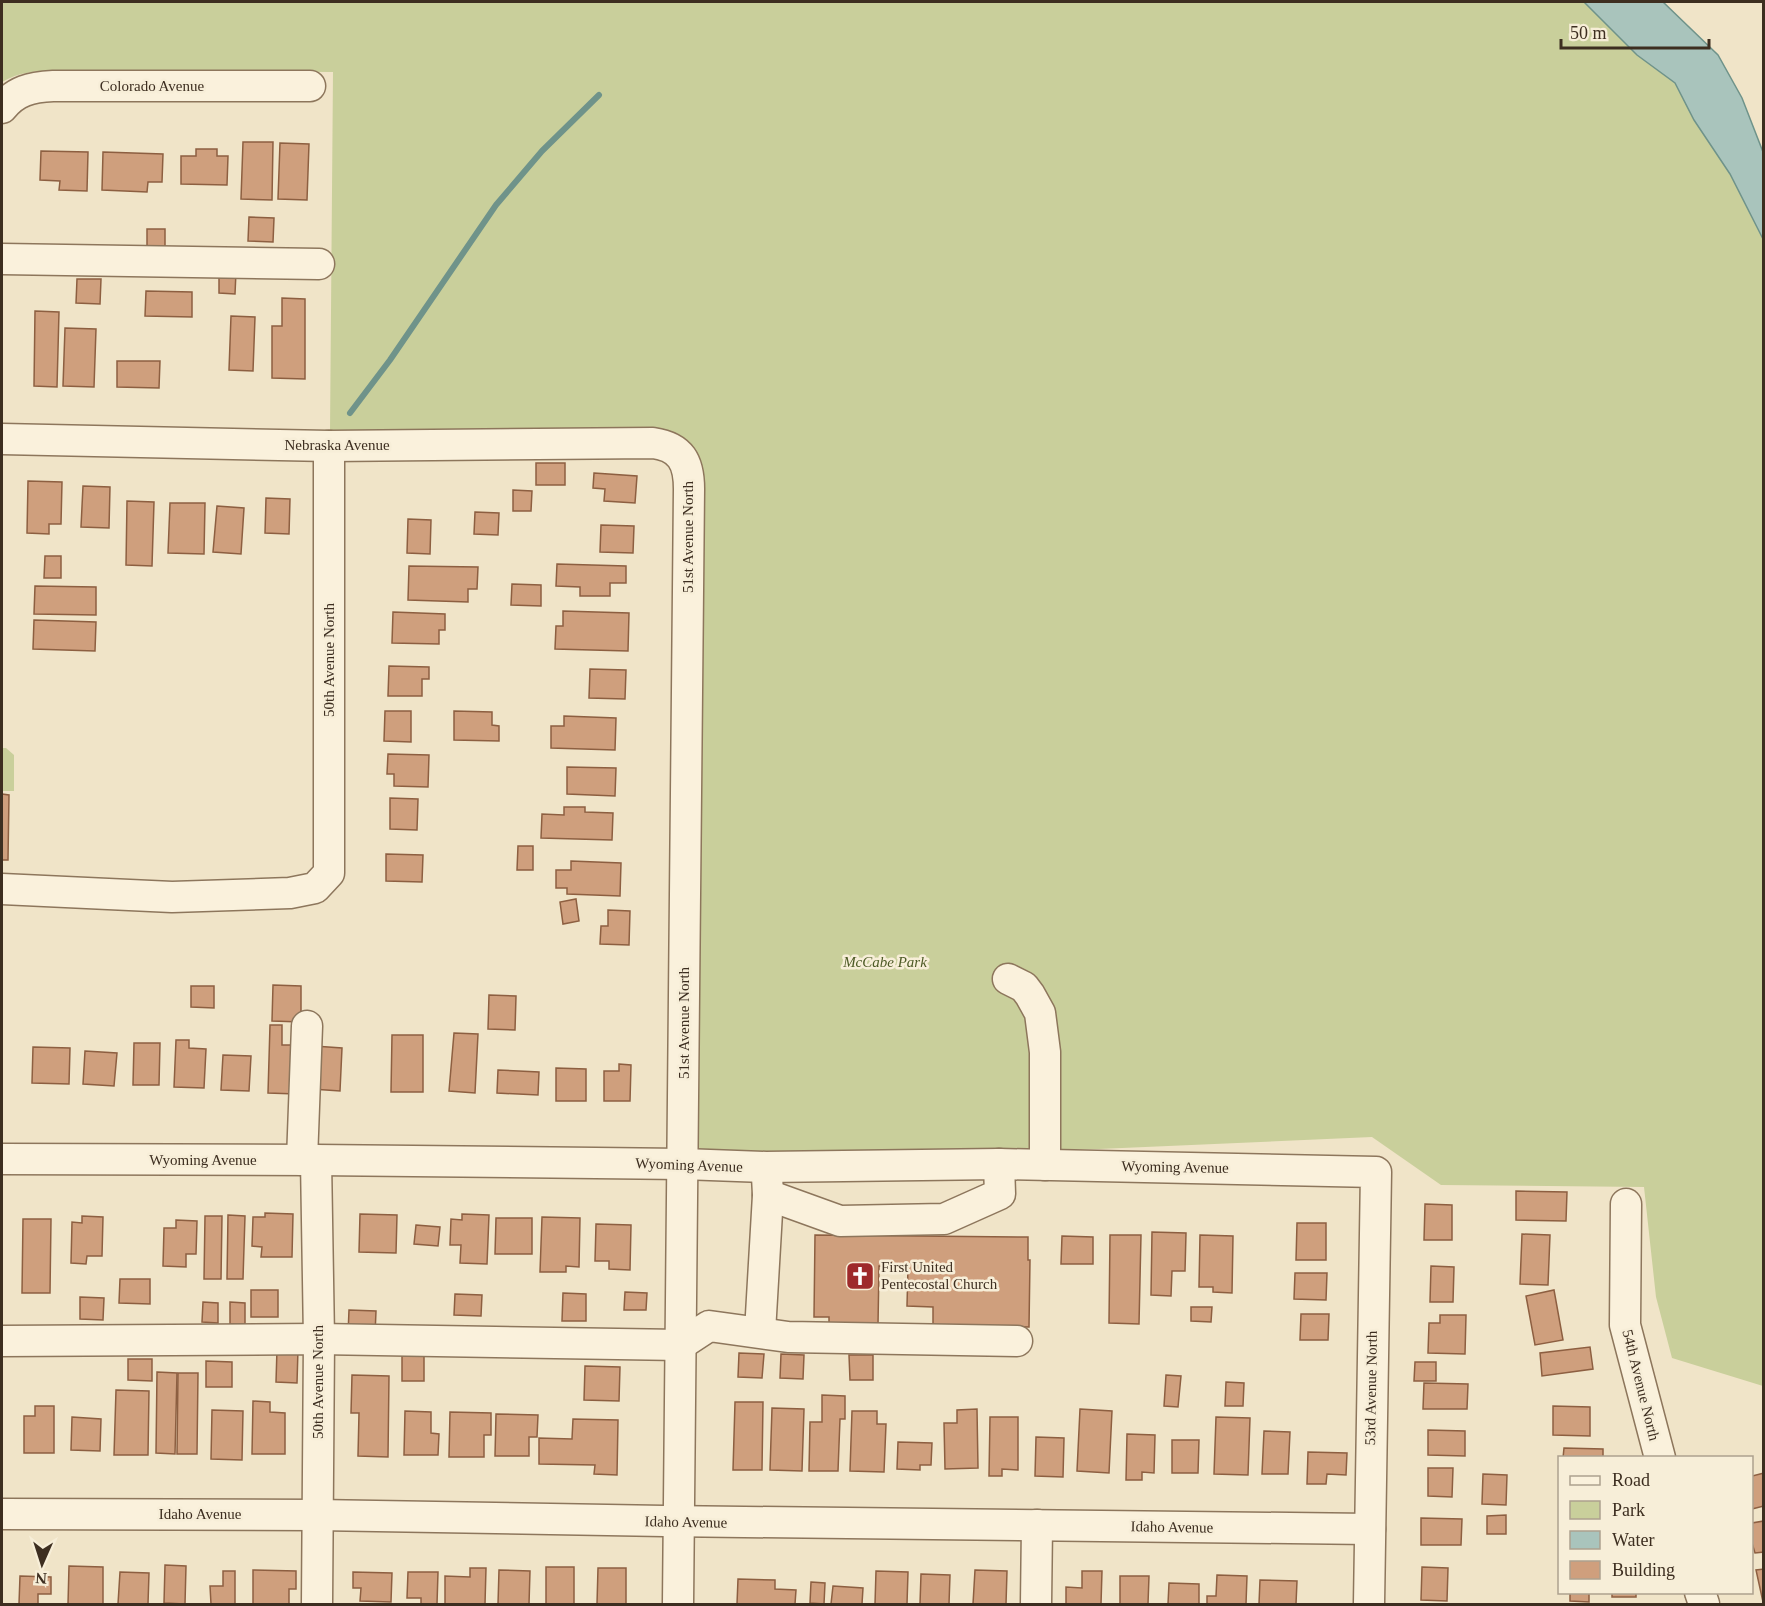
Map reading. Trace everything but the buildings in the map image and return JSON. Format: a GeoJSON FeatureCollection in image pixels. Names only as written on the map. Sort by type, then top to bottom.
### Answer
{"type":"FeatureCollection","features":[{"type":"Feature","properties":{"kind":"street","name":"Colorado Avenue"},"geometry":{"type":"LineString","coordinates":[[2,108],[15,94],[37,87],[310,86]]}},
{"type":"Feature","properties":{"kind":"street"},"geometry":{"type":"LineString","coordinates":[[2,259],[319,264]]}},
{"type":"Feature","properties":{"kind":"street","name":"Nebraska Avenue"},"geometry":{"type":"LineString","coordinates":[[2,439],[329,446],[629,442],[653,443],[671,448]]}},
{"type":"Feature","properties":{"kind":"street","name":"50th Avenue North"},"geometry":{"type":"LineString","coordinates":[[2,889],[172,897],[290,893],[315,888],[329,873],[329,446]]}},
{"type":"Feature","properties":{"kind":"street","name":"51st Avenue North"},"geometry":{"type":"LineString","coordinates":[[671,448],[684,460],[689,475],[678,1605]]}},
{"type":"Feature","properties":{"kind":"street"},"geometry":{"type":"LineString","coordinates":[[1008,979],[1024,987],[1040,1013],[1045,1052],[1045,1165]]}},
{"type":"Feature","properties":{"kind":"street","name":"50th Avenue North"},"geometry":{"type":"LineString","coordinates":[[307,1026],[309,1160],[319,1339],[317,1605]]}},
{"type":"Feature","properties":{"kind":"street","name":"Wyoming Avenue"},"geometry":{"type":"LineString","coordinates":[[2,1160],[309,1160],[683,1164],[767,1181],[999,1164],[1376,1172]]}},
{"type":"Feature","properties":{"kind":"street"},"geometry":{"type":"LineString","coordinates":[[760,1332],[767,1181],[840,1221],[944,1219],[1000,1194],[999,1164]]}},
{"type":"Feature","properties":{"kind":"street","name":"53rd Avenue North"},"geometry":{"type":"LineString","coordinates":[[1369,1605],[1376,1172]]}},
{"type":"Feature","properties":{"kind":"street","name":"54th Avenue North"},"geometry":{"type":"LineString","coordinates":[[1626,1204],[1625,1325],[1659,1456]]}},
{"type":"Feature","properties":{"kind":"street"},"geometry":{"type":"LineString","coordinates":[[2,1341],[319,1339],[680,1345],[709,1326],[788,1337],[1017,1341]]}},
{"type":"Feature","properties":{"kind":"street","name":"Idaho Avenue"},"geometry":{"type":"LineString","coordinates":[[2,1514],[317,1515],[678,1522],[1370,1529]]}},
{"type":"Feature","properties":{"kind":"street"},"geometry":{"type":"LineString","coordinates":[[1036,1605],[1037,1526]]}},
{"type":"Feature","properties":{"kind":"green space","name":"McCabe Park"},"geometry":{"type":"Polygon","coordinates":[[[2,2],[1584,2],[1637,55],[1675,83],[1694,120],[1730,174],[1763,239],[1763,1386],[1672,1358],[1656,1297],[1644,1187],[1441,1185],[1372,1137],[1099,1149],[697,1153],[694,456],[330,432],[333,72],[56,70],[21,74],[2,82],[2,2]]]}},
{"type":"Feature","properties":{"kind":"green space"},"geometry":{"type":"Polygon","coordinates":[[[2,748],[6,748],[14,755],[14,791],[2,791],[2,748]]]}},
{"type":"Feature","properties":{"kind":"water"},"geometry":{"type":"Polygon","coordinates":[[[1584,2],[1663,2],[1718,55],[1742,98],[1763,152],[1763,239],[1730,174],[1694,120],[1675,83],[1637,55],[1584,2]]]}},
{"type":"Feature","properties":{"kind":"waterway"},"geometry":{"type":"LineString","coordinates":[[350,413],[390,360],[496,205],[542,151],[599,95]]}},
{"type":"Feature","properties":{"kind":"place","name":"First United Pentecostal Church"},"geometry":{"type":"Point","coordinates":[860,1276]}}]}
